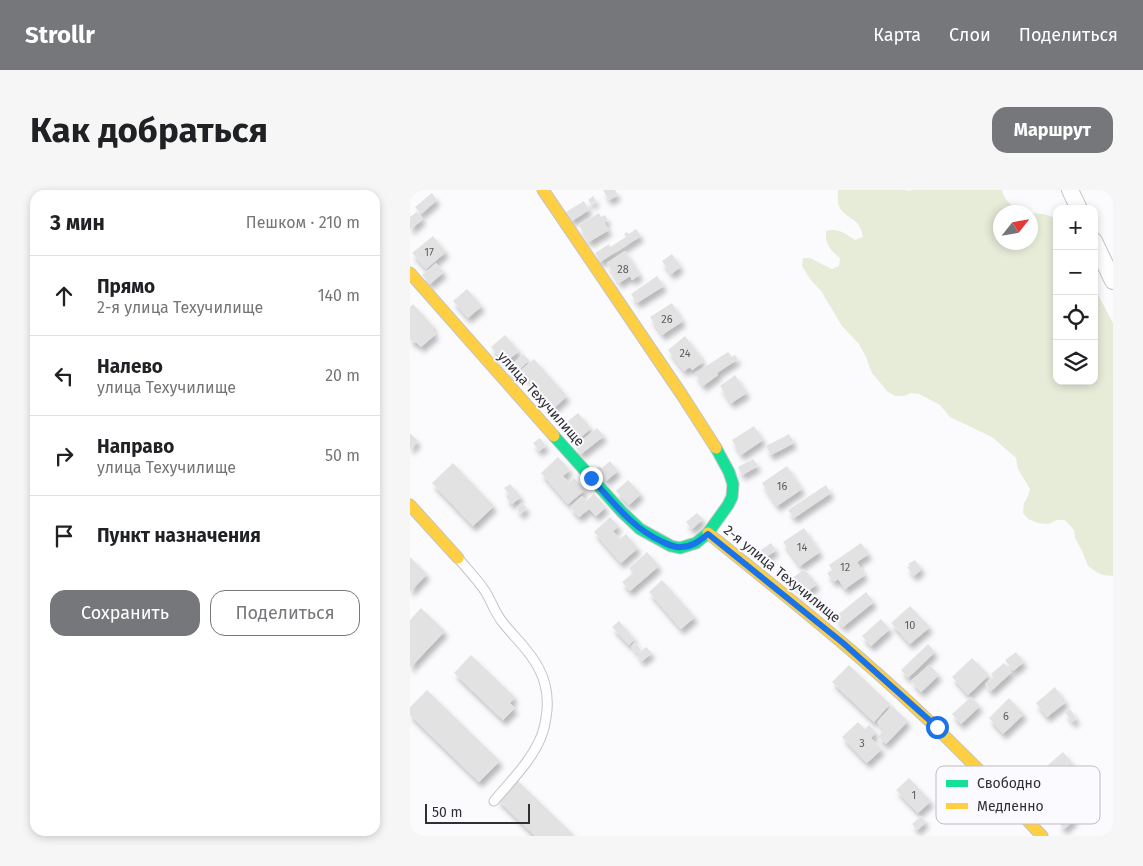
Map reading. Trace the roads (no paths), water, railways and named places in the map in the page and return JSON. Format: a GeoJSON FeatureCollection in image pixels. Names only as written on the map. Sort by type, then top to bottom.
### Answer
{"type":"FeatureCollection","features":[{"type":"Feature","properties":{"kind":"street","name":"2-я улица Техучилище"},"geometry":{"type":"LineString","coordinates":[[543,190],[682,395],[725,463],[733,484],[732,496],[708,534],[843,643],[937,727],[976,766]]}},
{"type":"Feature","properties":{"kind":"street"},"geometry":{"type":"LineString","coordinates":[[1070,190],[1077,205]]}},
{"type":"Feature","properties":{"kind":"street"},"geometry":{"type":"LineString","coordinates":[[1098,249],[1113,281]]}},
{"type":"Feature","properties":{"kind":"street","name":"улица Техучилище"},"geometry":{"type":"LineString","coordinates":[[410,274],[598,485],[640,529],[662,542],[680,548],[696,543],[708,534]]}},
{"type":"Feature","properties":{"kind":"street"},"geometry":{"type":"LineString","coordinates":[[410,505],[458,558]]}},
{"type":"Feature","properties":{"kind":"street","name":"2-я улица Техучилище"},"geometry":{"type":"LineString","coordinates":[[1031,824],[1042,836]]}},
{"type":"Feature","properties":{"kind":"lane"},"geometry":{"type":"LineString","coordinates":[[458,558],[481,586],[498,616],[516,636],[540,670],[548,701],[541,737],[531,756],[494,802]]}}]}
